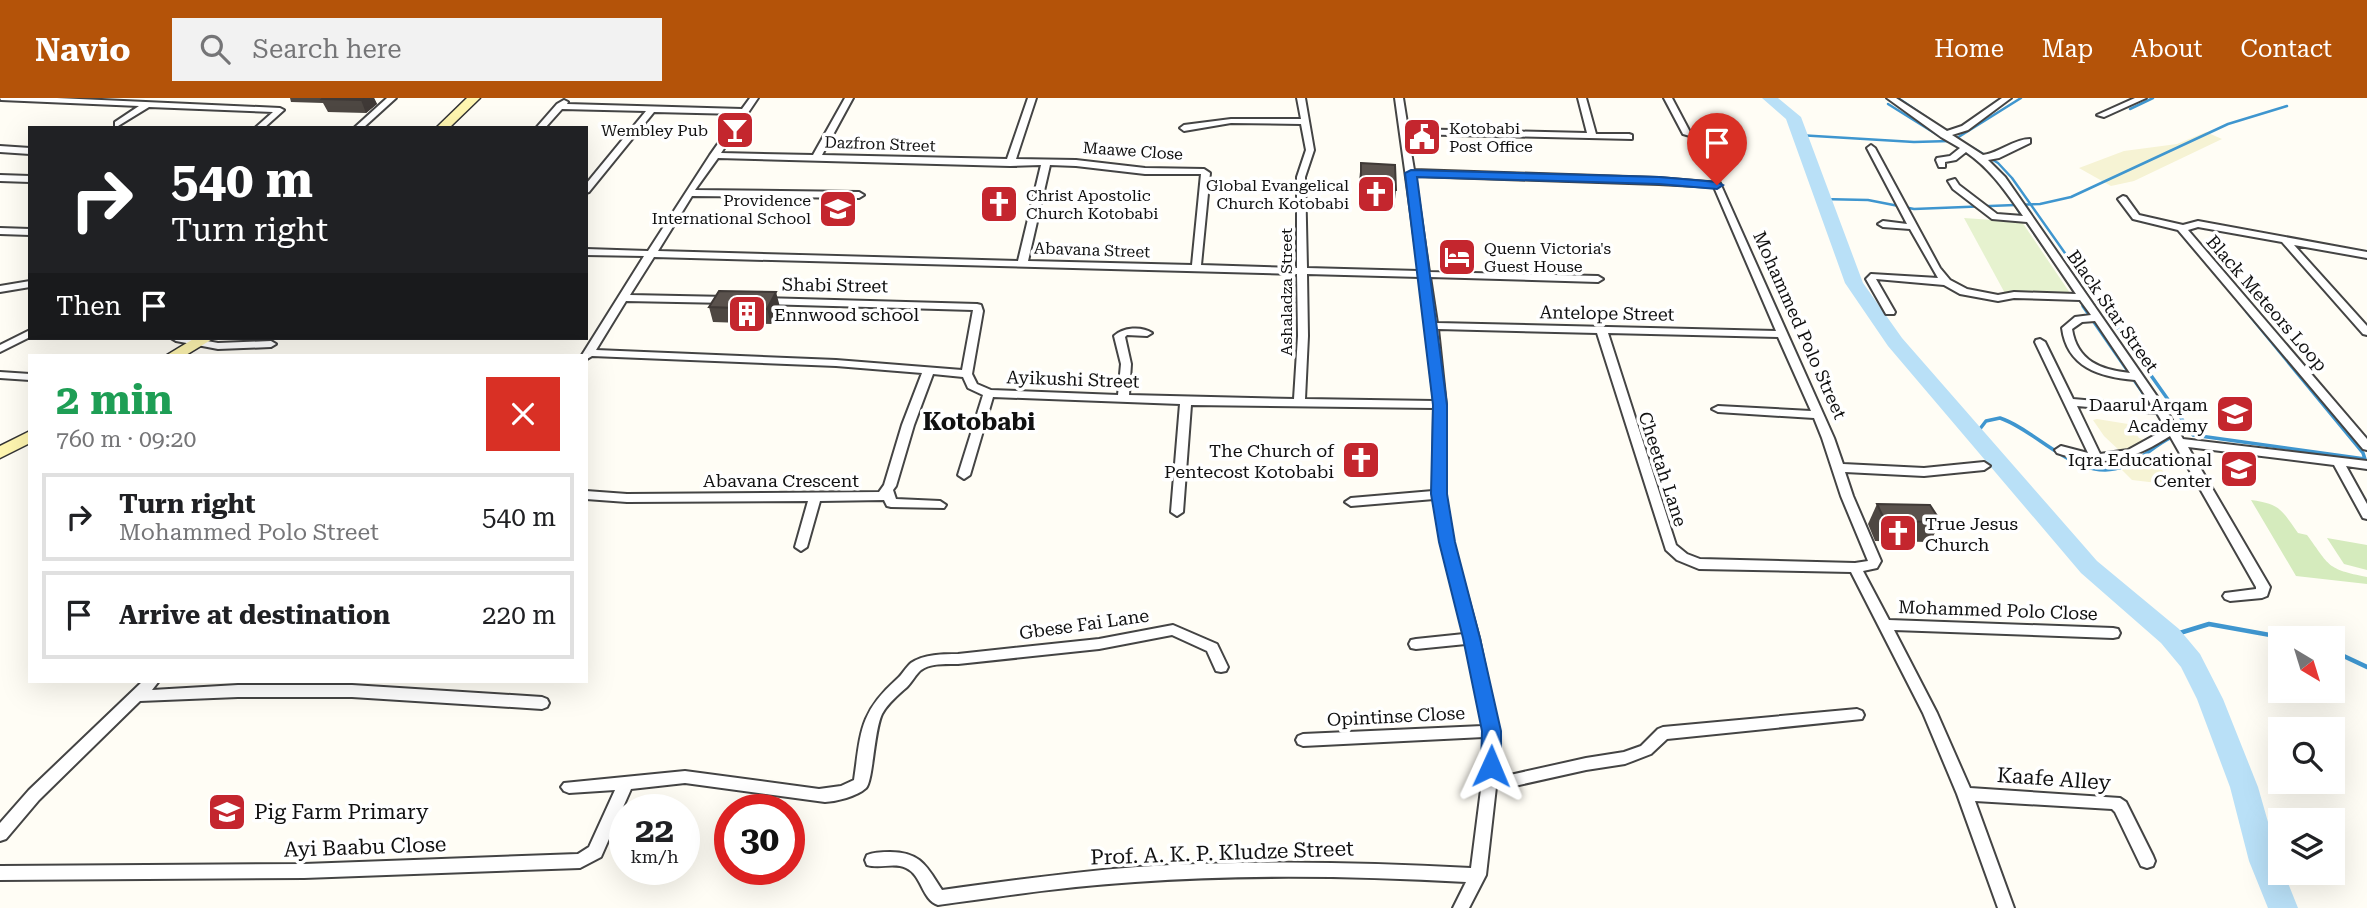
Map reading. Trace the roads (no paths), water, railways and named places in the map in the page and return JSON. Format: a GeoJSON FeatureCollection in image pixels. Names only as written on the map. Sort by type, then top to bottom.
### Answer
{"type":"FeatureCollection","features":[{"type":"Feature","properties":{"kind":"street"},"geometry":{"type":"LineString","coordinates":[[1,98],[279,110],[261,126]]}},
{"type":"Feature","properties":{"kind":"street"},"geometry":{"type":"LineString","coordinates":[[360,126],[392,98]]}},
{"type":"Feature","properties":{"kind":"street"},"geometry":{"type":"LineString","coordinates":[[444,126],[474,98]]}},
{"type":"Feature","properties":{"kind":"street"},"geometry":{"type":"LineString","coordinates":[[542,126],[568,98]]}},
{"type":"Feature","properties":{"kind":"street"},"geometry":{"type":"LineString","coordinates":[[754,98],[713,155],[588,355],[836,363],[967,374]]}},
{"type":"Feature","properties":{"kind":"street"},"geometry":{"type":"LineString","coordinates":[[817,156],[849,98]]}},
{"type":"Feature","properties":{"kind":"street"},"geometry":{"type":"LineString","coordinates":[[1010,163],[1032,98]]}},
{"type":"Feature","properties":{"kind":"street","name":"Ashaladza Street"},"geometry":{"type":"LineString","coordinates":[[1299,404],[1303,272],[1301,177],[1310,150],[1301,98]]}},
{"type":"Feature","properties":{"kind":"street"},"geometry":{"type":"LineString","coordinates":[[1399,98],[1432,326],[1440,405],[1439,494],[1447,542],[1472,638],[1491,731],[1490,779],[1478,875],[1461,908]]}},
{"type":"Feature","properties":{"kind":"street"},"geometry":{"type":"LineString","coordinates":[[1582,98],[1592,135]]}},
{"type":"Feature","properties":{"kind":"street"},"geometry":{"type":"LineString","coordinates":[[1668,98],[1687,134]]}},
{"type":"Feature","properties":{"kind":"street","name":"Black Star Street"},"geometry":{"type":"LineString","coordinates":[[1891,98],[1981,158],[2002,179],[2161,410],[2263,587],[2262,593],[2256,595],[2230,596]]}},
{"type":"Feature","properties":{"kind":"street"},"geometry":{"type":"LineString","coordinates":[[1944,135],[1965,128],[2007,98]]}},
{"type":"Feature","properties":{"kind":"street"},"geometry":{"type":"LineString","coordinates":[[2101,116],[2142,98]]}},
{"type":"Feature","properties":{"kind":"street"},"geometry":{"type":"LineString","coordinates":[[118,124],[148,103]]}},
{"type":"Feature","properties":{"kind":"street"},"geometry":{"type":"LineString","coordinates":[[560,106],[744,112]]}},
{"type":"Feature","properties":{"kind":"street"},"geometry":{"type":"LineString","coordinates":[[588,188],[652,110]]}},
{"type":"Feature","properties":{"kind":"street"},"geometry":{"type":"LineString","coordinates":[[1184,128],[1231,121],[1306,122]]}},
{"type":"Feature","properties":{"kind":"street"},"geometry":{"type":"LineString","coordinates":[[1404,131],[1629,137]]}},
{"type":"Feature","properties":{"kind":"street"},"geometry":{"type":"LineString","coordinates":[[1981,158],[1996,156],[2027,141]]}},
{"type":"Feature","properties":{"kind":"street"},"geometry":{"type":"LineString","coordinates":[[1871,148],[1936,269],[1946,282],[1964,292],[1998,298],[2014,295],[2082,297]]}},
{"type":"Feature","properties":{"kind":"street"},"geometry":{"type":"LineString","coordinates":[[1942,165],[1940,160],[1952,158],[1966,148]]}},
{"type":"Feature","properties":{"kind":"street"},"geometry":{"type":"LineString","coordinates":[[0,149],[28,151]]}},
{"type":"Feature","properties":{"kind":"street","name":"Dazfron Street"},"geometry":{"type":"LineString","coordinates":[[713,155],[1046,164]]}},
{"type":"Feature","properties":{"kind":"street","name":"Maawe Close"},"geometry":{"type":"LineString","coordinates":[[1046,164],[1076,163],[1145,171],[1204,172],[1196,269]]}},
{"type":"Feature","properties":{"kind":"street"},"geometry":{"type":"LineString","coordinates":[[1022,264],[1046,164]]}},
{"type":"Feature","properties":{"kind":"street","name":"Mohammed Polo Street"},"geometry":{"type":"LineString","coordinates":[[1411,173],[1717,185],[1818,415],[1875,561],[1860,567],[1883,625],[1930,713],[1965,794],[2006,908]]}},
{"type":"Feature","properties":{"kind":"street"},"geometry":{"type":"LineString","coordinates":[[0,178],[28,179]]}},
{"type":"Feature","properties":{"kind":"street"},"geometry":{"type":"LineString","coordinates":[[1952,181],[1995,217],[2029,219]]}},
{"type":"Feature","properties":{"kind":"street"},"geometry":{"type":"LineString","coordinates":[[689,193],[859,195]]}},
{"type":"Feature","properties":{"kind":"street"},"geometry":{"type":"LineString","coordinates":[[2123,200],[2136,217],[2183,228]]}},
{"type":"Feature","properties":{"kind":"street"},"geometry":{"type":"LineString","coordinates":[[1884,224],[1914,227]]}},
{"type":"Feature","properties":{"kind":"street","name":"Black Meteors Loop"},"geometry":{"type":"LineString","coordinates":[[2367,255],[2198,224],[2183,228],[2367,446]]}},
{"type":"Feature","properties":{"kind":"street"},"geometry":{"type":"LineString","coordinates":[[0,231],[28,232]]}},
{"type":"Feature","properties":{"kind":"street"},"geometry":{"type":"LineString","coordinates":[[2285,240],[2367,332]]}},
{"type":"Feature","properties":{"kind":"street","name":"Abavana Street"},"geometry":{"type":"LineString","coordinates":[[588,252],[1598,279]]}},
{"type":"Feature","properties":{"kind":"street"},"geometry":{"type":"LineString","coordinates":[[1890,312],[1871,279],[1874,276],[1946,282]]}},
{"type":"Feature","properties":{"kind":"street"},"geometry":{"type":"LineString","coordinates":[[0,289],[28,284]]}},
{"type":"Feature","properties":{"kind":"street"},"geometry":{"type":"LineString","coordinates":[[623,298],[734,300]]}},
{"type":"Feature","properties":{"kind":"street","name":"Shabi Street"},"geometry":{"type":"LineString","coordinates":[[748,301],[977,307],[967,374]]}},
{"type":"Feature","properties":{"kind":"street"},"geometry":{"type":"LineString","coordinates":[[2096,318],[2080,319],[2067,328],[2073,349],[2092,368],[2101,372],[2137,377]]}},
{"type":"Feature","properties":{"kind":"street","name":"Antelope Street"},"geometry":{"type":"LineString","coordinates":[[1432,326],[1781,334]]}},
{"type":"Feature","properties":{"kind":"street","name":"Cheetah Lane"},"geometry":{"type":"LineString","coordinates":[[1602,331],[1666,533],[1675,552],[1699,564],[1860,567]]}},
{"type":"Feature","properties":{"kind":"street"},"geometry":{"type":"LineString","coordinates":[[1123,397],[1126,363],[1119,336],[1125,332],[1146,333]]}},
{"type":"Feature","properties":{"kind":"street"},"geometry":{"type":"LineString","coordinates":[[0,349],[28,334]]}},
{"type":"Feature","properties":{"kind":"street"},"geometry":{"type":"LineString","coordinates":[[177,354],[201,341],[218,346],[271,344]]}},
{"type":"Feature","properties":{"kind":"street"},"geometry":{"type":"LineString","coordinates":[[2040,342],[2096,458]]}},
{"type":"Feature","properties":{"kind":"street"},"geometry":{"type":"LineString","coordinates":[[929,370],[908,425],[888,492],[891,503],[940,505]]}},
{"type":"Feature","properties":{"kind":"street","name":"Ayikushi Street"},"geometry":{"type":"LineString","coordinates":[[967,374],[972,386],[989,393],[1186,401],[1440,405]]}},
{"type":"Feature","properties":{"kind":"street"},"geometry":{"type":"LineString","coordinates":[[0,375],[28,377]]}},
{"type":"Feature","properties":{"kind":"street"},"geometry":{"type":"LineString","coordinates":[[964,475],[989,393]]}},
{"type":"Feature","properties":{"kind":"street"},"geometry":{"type":"LineString","coordinates":[[1177,512],[1186,401]]}},
{"type":"Feature","properties":{"kind":"street"},"geometry":{"type":"LineString","coordinates":[[2069,402],[2161,410]]}},
{"type":"Feature","properties":{"kind":"street"},"geometry":{"type":"LineString","coordinates":[[1718,409],[1818,415]]}},
{"type":"Feature","properties":{"kind":"street"},"geometry":{"type":"LineString","coordinates":[[2061,450],[2096,458],[2129,455],[2172,430]]}},
{"type":"Feature","properties":{"kind":"street"},"geometry":{"type":"LineString","coordinates":[[0,453],[28,437]]}},
{"type":"Feature","properties":{"kind":"street"},"geometry":{"type":"LineString","coordinates":[[2179,442],[2367,465]]}},
{"type":"Feature","properties":{"kind":"street"},"geometry":{"type":"LineString","coordinates":[[2338,462],[2367,515]]}},
{"type":"Feature","properties":{"kind":"street"},"geometry":{"type":"LineString","coordinates":[[1838,468],[1924,472],[1984,466]]}},
{"type":"Feature","properties":{"kind":"street","name":"Abavana Crescent"},"geometry":{"type":"LineString","coordinates":[[588,495],[627,498],[815,498],[882,496],[888,492]]}},
{"type":"Feature","properties":{"kind":"street"},"geometry":{"type":"LineString","coordinates":[[1351,502],[1439,494]]}},
{"type":"Feature","properties":{"kind":"street"},"geometry":{"type":"LineString","coordinates":[[800,547],[815,498]]}},
{"type":"Feature","properties":{"kind":"street","name":"Mohammed Polo Close"},"geometry":{"type":"LineString","coordinates":[[1883,625],[2112,633]]}},
{"type":"Feature","properties":{"kind":"street","name":"Gbese Fai Lane"},"geometry":{"type":"LineString","coordinates":[[626,783],[685,777],[819,795],[833,796],[850,790],[861,783],[868,737],[881,703],[909,679],[915,667],[937,659],[1099,644],[1173,630],[1212,648],[1221,667]]}},
{"type":"Feature","properties":{"kind":"street"},"geometry":{"type":"LineString","coordinates":[[1416,644],[1472,638]]}},
{"type":"Feature","properties":{"kind":"street"},"geometry":{"type":"LineString","coordinates":[[0,834],[8,816],[150,683]]}},
{"type":"Feature","properties":{"kind":"street"},"geometry":{"type":"LineString","coordinates":[[136,696],[238,691],[352,691],[542,703]]}},
{"type":"Feature","properties":{"kind":"street"},"geometry":{"type":"LineString","coordinates":[[1490,779],[1510,781],[1625,758],[1646,750],[1663,733],[1857,715]]}},
{"type":"Feature","properties":{"kind":"street","name":"Opintinse Close"},"geometry":{"type":"LineString","coordinates":[[1303,740],[1491,731]]}},
{"type":"Feature","properties":{"kind":"street"},"geometry":{"type":"LineString","coordinates":[[569,787],[626,783]]}},
{"type":"Feature","properties":{"kind":"street","name":"Ayi Baabu Close"},"geometry":{"type":"LineString","coordinates":[[0,873],[304,872],[580,861],[595,852],[626,783]]}},
{"type":"Feature","properties":{"kind":"street","name":"Kaafe Alley"},"geometry":{"type":"LineString","coordinates":[[1965,794],[2115,803],[2121,807],[2147,861]]}},
{"type":"Feature","properties":{"kind":"street"},"geometry":{"type":"LineString","coordinates":[[873,860],[905,858],[914,862],[937,903]]}},
{"type":"Feature","properties":{"kind":"street","name":"Prof. A. K. P. Kludze Street"},"geometry":{"type":"LineString","coordinates":[[937,903],[1091,878],[1164,873],[1361,869],[1478,875]]}},
{"type":"Feature","properties":{"kind":"waterway"},"geometry":{"type":"LineString","coordinates":[[1769,98],[1793,117],[1854,283],[1895,342],[2089,567],[2170,636],[2191,661],[2210,699],[2244,787],[2264,861],[2283,908]]}},
{"type":"Feature","properties":{"kind":"waterway"},"geometry":{"type":"LineString","coordinates":[[1898,98],[1944,129]]}},
{"type":"Feature","properties":{"kind":"waterway"},"geometry":{"type":"LineString","coordinates":[[1957,138],[2021,98]]}},
{"type":"Feature","properties":{"kind":"waterway"},"geometry":{"type":"LineString","coordinates":[[2130,109],[2153,98]]}},
{"type":"Feature","properties":{"kind":"waterway"},"geometry":{"type":"LineString","coordinates":[[1888,104],[1944,139]]}},
{"type":"Feature","properties":{"kind":"waterway"},"geometry":{"type":"LineString","coordinates":[[2031,204],[2071,197],[2228,124],[2287,106]]}},
{"type":"Feature","properties":{"kind":"waterway"},"geometry":{"type":"LineString","coordinates":[[1950,134],[1998,163],[2031,204]]}},
{"type":"Feature","properties":{"kind":"waterway"},"geometry":{"type":"LineString","coordinates":[[1798,135],[1914,142],[1950,141]]}},
{"type":"Feature","properties":{"kind":"waterway"},"geometry":{"type":"LineString","coordinates":[[1821,199],[1868,200],[1914,209],[2031,204]]}},
{"type":"Feature","properties":{"kind":"waterway"},"geometry":{"type":"LineString","coordinates":[[2031,204],[2103,307]]}},
{"type":"Feature","properties":{"kind":"waterway"},"geometry":{"type":"LineString","coordinates":[[2015,205],[2021,215]]}},
{"type":"Feature","properties":{"kind":"waterway"},"geometry":{"type":"LineString","coordinates":[[2027,223],[2085,307]]}},
{"type":"Feature","properties":{"kind":"waterway"},"geometry":{"type":"LineString","coordinates":[[2083,306],[2161,419]]}},
{"type":"Feature","properties":{"kind":"waterway"},"geometry":{"type":"LineString","coordinates":[[2102,306],[2193,435],[2365,459],[2363,453],[2247,312]]}},
{"type":"Feature","properties":{"kind":"waterway"},"geometry":{"type":"LineString","coordinates":[[1976,434],[1986,421],[2000,418],[2076,463],[2108,470],[2137,460],[2172,437],[2170,434]]}},
{"type":"Feature","properties":{"kind":"waterway"},"geometry":{"type":"LineString","coordinates":[[2170,636],[2209,624],[2268,635]]}},
{"type":"Feature","properties":{"kind":"waterway"},"geometry":{"type":"LineString","coordinates":[[2345,657],[2367,667]]}},
{"type":"Feature","properties":{"kind":"place","name":"Wembley Pub"},"geometry":{"type":"Point","coordinates":[735,130]}},
{"type":"Feature","properties":{"kind":"place","name":"Kotobabi Post Office"},"geometry":{"type":"Point","coordinates":[1422,137]}},
{"type":"Feature","properties":{"kind":"place","name":"Global Evangelical Church Kotobabi"},"geometry":{"type":"Point","coordinates":[1376,194]}},
{"type":"Feature","properties":{"kind":"place","name":"Christ Apostolic Church Kotobabi"},"geometry":{"type":"Point","coordinates":[999,204]}},
{"type":"Feature","properties":{"kind":"place","name":"Providence International School"},"geometry":{"type":"Point","coordinates":[838,209]}},
{"type":"Feature","properties":{"kind":"place","name":"Quenn Victoria's Guest House"},"geometry":{"type":"Point","coordinates":[1457,257]}},
{"type":"Feature","properties":{"kind":"place","name":"Ennwood school"},"geometry":{"type":"Point","coordinates":[747,314]}},
{"type":"Feature","properties":{"kind":"place","name":"Daarul Arqam Academy"},"geometry":{"type":"Point","coordinates":[2235,414]}},
{"type":"Feature","properties":{"kind":"place","name":"The Church of Pentecost Kotobabi"},"geometry":{"type":"Point","coordinates":[1361,460]}},
{"type":"Feature","properties":{"kind":"place","name":"Iqra Educational Center"},"geometry":{"type":"Point","coordinates":[2239,469]}},
{"type":"Feature","properties":{"kind":"place","name":"True Jesus Church"},"geometry":{"type":"Point","coordinates":[1898,533]}},
{"type":"Feature","properties":{"kind":"place","name":"Pig Farm Primary"},"geometry":{"type":"Point","coordinates":[227,812]}},
{"type":"Feature","properties":{"kind":"district","name":"Kotobabi"},"geometry":{"type":"Point","coordinates":[979,422]}}]}
